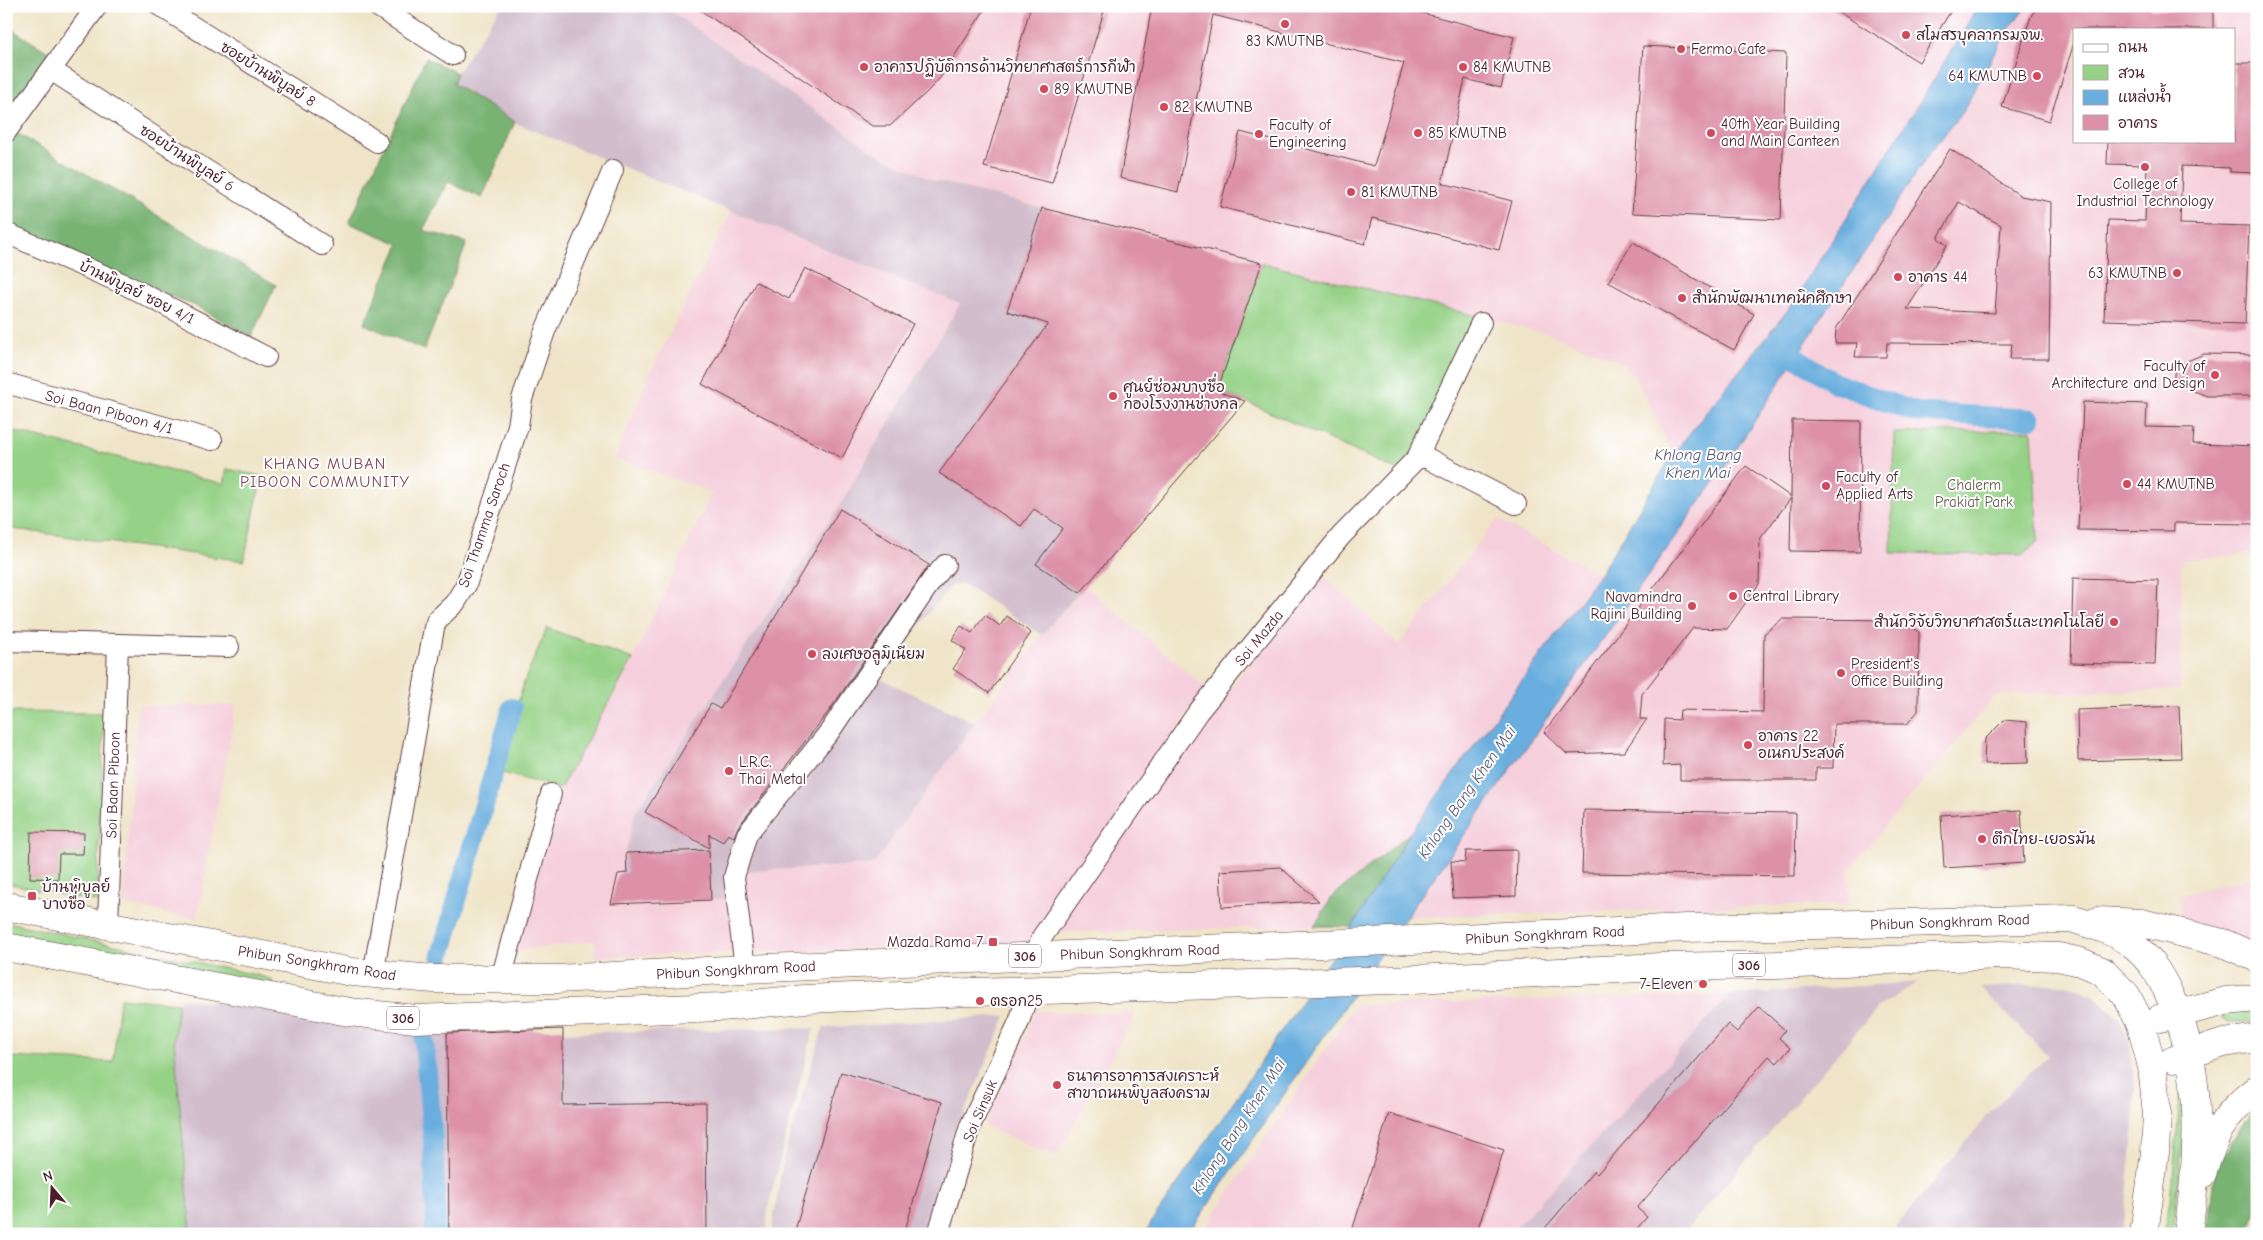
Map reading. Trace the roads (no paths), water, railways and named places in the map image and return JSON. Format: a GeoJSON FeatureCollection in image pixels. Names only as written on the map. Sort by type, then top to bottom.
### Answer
{"type":"FeatureCollection","features":[{"type":"Feature","properties":{"kind":"main road","name":"Phibun Songkhram Road"},"geometry":{"type":"LineString","coordinates":[[6,906],[373,975],[434,979],[556,979],[1687,928],[2074,919],[2102,928],[2129,941],[2149,959],[2159,974],[2178,1012],[2191,1053],[2195,1083],[2195,1142],[2190,1221]]}},
{"type":"Feature","properties":{"kind":"main road"},"geometry":{"type":"LineString","coordinates":[[2074,919],[2142,923],[2223,943],[2257,958]]}},
{"type":"Feature","properties":{"kind":"main road","name":"306"},"geometry":{"type":"LineString","coordinates":[[6,947],[349,1012],[416,1019],[721,1007],[805,998],[1284,984],[1661,967],[2000,955],[2058,958],[2081,962],[2102,971],[2126,995],[2141,1024]]}},
{"type":"Feature","properties":{"kind":"main road"},"geometry":{"type":"LineString","coordinates":[[745,969],[750,982],[756,987],[793,992],[805,998]]}},
{"type":"Feature","properties":{"kind":"main road"},"geometry":{"type":"LineString","coordinates":[[556,979],[563,989],[571,991],[696,986],[704,990],[721,1007]]}},
{"type":"Feature","properties":{"kind":"main road"},"geometry":{"type":"LineString","coordinates":[[2144,1234],[2157,1114],[2152,1067],[2141,1024],[2226,1000],[2257,998]]}},
{"type":"Feature","properties":{"kind":"main road"},"geometry":{"type":"LineString","coordinates":[[2152,1067],[2224,1042],[2257,1038]]}},
{"type":"Feature","properties":{"kind":"main road"},"geometry":{"type":"LineString","coordinates":[[2190,1221],[2211,1146],[2223,1121],[2238,1103],[2257,1089]]}},
{"type":"Feature","properties":{"kind":"street"},"geometry":{"type":"LineString","coordinates":[[6,132],[97,6]]}},
{"type":"Feature","properties":{"kind":"street","name":"ซอยบ้านพิบูลย์ 8"},"geometry":{"type":"LineString","coordinates":[[160,6],[377,142]]}},
{"type":"Feature","properties":{"kind":"street"},"geometry":{"type":"LineString","coordinates":[[377,6],[453,55]]}},
{"type":"Feature","properties":{"kind":"street","name":"ซอยบ้านพิบูลย์ 6"},"geometry":{"type":"LineString","coordinates":[[51,70],[322,245]]}},
{"type":"Feature","properties":{"kind":"street","name":"Soi Thamma Saroch"},"geometry":{"type":"LineString","coordinates":[[373,975],[434,628],[437,620],[455,603],[466,585],[518,426],[522,398],[545,331],[613,170]]}},
{"type":"Feature","properties":{"kind":"street","name":"บ้านพิบูลย์ ซอย 4/1"},"geometry":{"type":"LineString","coordinates":[[6,233],[126,285],[266,357]]}},
{"type":"Feature","properties":{"kind":"street","name":"Soi Mazda"},"geometry":{"type":"LineString","coordinates":[[1041,956],[1040,945],[1042,937],[1194,719],[1341,536],[1417,458],[1481,323]]}},
{"type":"Feature","properties":{"kind":"street","name":"Soi Baan Piboon 4/1"},"geometry":{"type":"LineString","coordinates":[[6,383],[212,440]]}},
{"type":"Feature","properties":{"kind":"street"},"geometry":{"type":"LineString","coordinates":[[1417,458],[1427,458],[1516,504]]}},
{"type":"Feature","properties":{"kind":"street"},"geometry":{"type":"LineString","coordinates":[[745,969],[734,877],[747,834],[830,731],[932,580],[945,566]]}},
{"type":"Feature","properties":{"kind":"street"},"geometry":{"type":"LineString","coordinates":[[6,641],[229,647]]}},
{"type":"Feature","properties":{"kind":"street","name":"Soi Baan Piboon"},"geometry":{"type":"LineString","coordinates":[[108,925],[118,644]]}},
{"type":"Feature","properties":{"kind":"street"},"geometry":{"type":"LineString","coordinates":[[501,979],[551,794]]}},
{"type":"Feature","properties":{"kind":"street","name":"Soi Sinsuk"},"geometry":{"type":"LineString","coordinates":[[938,1234],[970,1126],[1020,1022],[1029,991]]}},
{"type":"Feature","properties":{"kind":"water","name":"Khlong Bang Khen Mai"},"geometry":{"type":"Polygon","coordinates":[[[1978,6],[2027,6],[2005,34],[1963,111],[1926,158],[1720,474],[1406,917],[1188,1234],[1145,1234],[1352,927],[1410,833],[1600,574],[1673,454],[1788,310],[1930,86],[1978,6]]]}},
{"type":"Feature","properties":{"kind":"waterway"},"geometry":{"type":"LineString","coordinates":[[1775,343],[1835,383],[1915,412],[2031,419]]}},
{"type":"Feature","properties":{"kind":"waterway"},"geometry":{"type":"LineString","coordinates":[[441,955],[512,708]]}},
{"type":"Feature","properties":{"kind":"waterway"},"geometry":{"type":"LineString","coordinates":[[424,1042],[433,1140],[436,1221],[434,1234]]}},
{"type":"Feature","properties":{"kind":"place","name":"83 KMUTNB"},"geometry":{"type":"Point","coordinates":[1285,24]}},
{"type":"Feature","properties":{"kind":"place","name":"สโมสรบุคลากรมจพ."},"geometry":{"type":"Point","coordinates":[1906,35]}},
{"type":"Feature","properties":{"kind":"place","name":"Fermo Cafe"},"geometry":{"type":"Point","coordinates":[1681,49]}},
{"type":"Feature","properties":{"kind":"place","name":"อาคารปฏิบัติการด้านวิทยาศาสตร์การกีฬา"},"geometry":{"type":"Point","coordinates":[864,67]}},
{"type":"Feature","properties":{"kind":"place","name":"84 KMUTNB"},"geometry":{"type":"Point","coordinates":[1463,67]}},
{"type":"Feature","properties":{"kind":"place","name":"64 KMUTNB"},"geometry":{"type":"Point","coordinates":[2037,76]}},
{"type":"Feature","properties":{"kind":"place","name":"89 KMUTNB"},"geometry":{"type":"Point","coordinates":[1044,89]}},
{"type":"Feature","properties":{"kind":"place","name":"82 KMUTNB"},"geometry":{"type":"Point","coordinates":[1164,107]}},
{"type":"Feature","properties":{"kind":"place","name":"85 KMUTNB"},"geometry":{"type":"Point","coordinates":[1418,133]}},
{"type":"Feature","properties":{"kind":"place","name":"40th Year Building and Main Canteen"},"geometry":{"type":"Point","coordinates":[1711,133]}},
{"type":"Feature","properties":{"kind":"place","name":"Faculty of Engineering"},"geometry":{"type":"Point","coordinates":[1259,134]}},
{"type":"Feature","properties":{"kind":"place","name":"College of Industrial Technology"},"geometry":{"type":"Point","coordinates":[2145,167]}},
{"type":"Feature","properties":{"kind":"place","name":"81 KMUTNB"},"geometry":{"type":"Point","coordinates":[1351,192]}},
{"type":"Feature","properties":{"kind":"place","name":"63 KMUTNB"},"geometry":{"type":"Point","coordinates":[2177,273]}},
{"type":"Feature","properties":{"kind":"place","name":"อาคาร 44"},"geometry":{"type":"Point","coordinates":[1898,277]}},
{"type":"Feature","properties":{"kind":"place","name":"สำนักพัฒนาเทคนิคศึกษา"},"geometry":{"type":"Point","coordinates":[1682,298]}},
{"type":"Feature","properties":{"kind":"place","name":"Faculty of Architecture and Design"},"geometry":{"type":"Point","coordinates":[2215,375]}},
{"type":"Feature","properties":{"kind":"place","name":"ศูนย์ซ่อมบางซื่อ กองโรงงานช่างกล"},"geometry":{"type":"Point","coordinates":[1113,396]}},
{"type":"Feature","properties":{"kind":"place","name":"44 KMUTNB"},"geometry":{"type":"Point","coordinates":[2127,484]}},
{"type":"Feature","properties":{"kind":"place","name":"Faculty of Applied Arts"},"geometry":{"type":"Point","coordinates":[1826,486]}},
{"type":"Feature","properties":{"kind":"place","name":"Central Library"},"geometry":{"type":"Point","coordinates":[1733,596]}},
{"type":"Feature","properties":{"kind":"place","name":"Navamindra Rajini Building"},"geometry":{"type":"Point","coordinates":[1692,606]}},
{"type":"Feature","properties":{"kind":"place","name":"สำนักวิจัยวิทยาศาสตร์และเทคโนโลยี"},"geometry":{"type":"Point","coordinates":[2114,622]}},
{"type":"Feature","properties":{"kind":"place","name":"ลงเศษอลูมิเนียม"},"geometry":{"type":"Point","coordinates":[812,654]}},
{"type":"Feature","properties":{"kind":"place","name":"President's Office Building"},"geometry":{"type":"Point","coordinates":[1841,673]}},
{"type":"Feature","properties":{"kind":"place","name":"อาคาร 22 อเนกประสงค์"},"geometry":{"type":"Point","coordinates":[1748,745]}},
{"type":"Feature","properties":{"kind":"place","name":"L.R.C. Thai Metal"},"geometry":{"type":"Point","coordinates":[729,771]}},
{"type":"Feature","properties":{"kind":"place","name":"ตึกไทย-เยอรมัน"},"geometry":{"type":"Point","coordinates":[1982,839]}},
{"type":"Feature","properties":{"kind":"place","name":"บ้านพิบูลย์ บางซื่อ"},"geometry":{"type":"Point","coordinates":[32,896]}},
{"type":"Feature","properties":{"kind":"place","name":"Mazda Rama 7"},"geometry":{"type":"Point","coordinates":[993,942]}},
{"type":"Feature","properties":{"kind":"place","name":"7-Eleven"},"geometry":{"type":"Point","coordinates":[1703,984]}},
{"type":"Feature","properties":{"kind":"place","name":"ตรอก25"},"geometry":{"type":"Point","coordinates":[980,1001]}},
{"type":"Feature","properties":{"kind":"place","name":"ธนาคารอาคารสงเคราะห์ สาขาถนนพิบูลสงคราม"},"geometry":{"type":"Point","coordinates":[1057,1085]}},
{"type":"Feature","properties":{"kind":"district","name":"KHANG MUBAN PIBOON COMMUNITY"},"geometry":{"type":"Point","coordinates":[325,472]}},
{"type":"Feature","properties":{"kind":"park label","name":"Chalerm Prakiat Park"},"geometry":{"type":"Point","coordinates":[1974,494]}}]}
